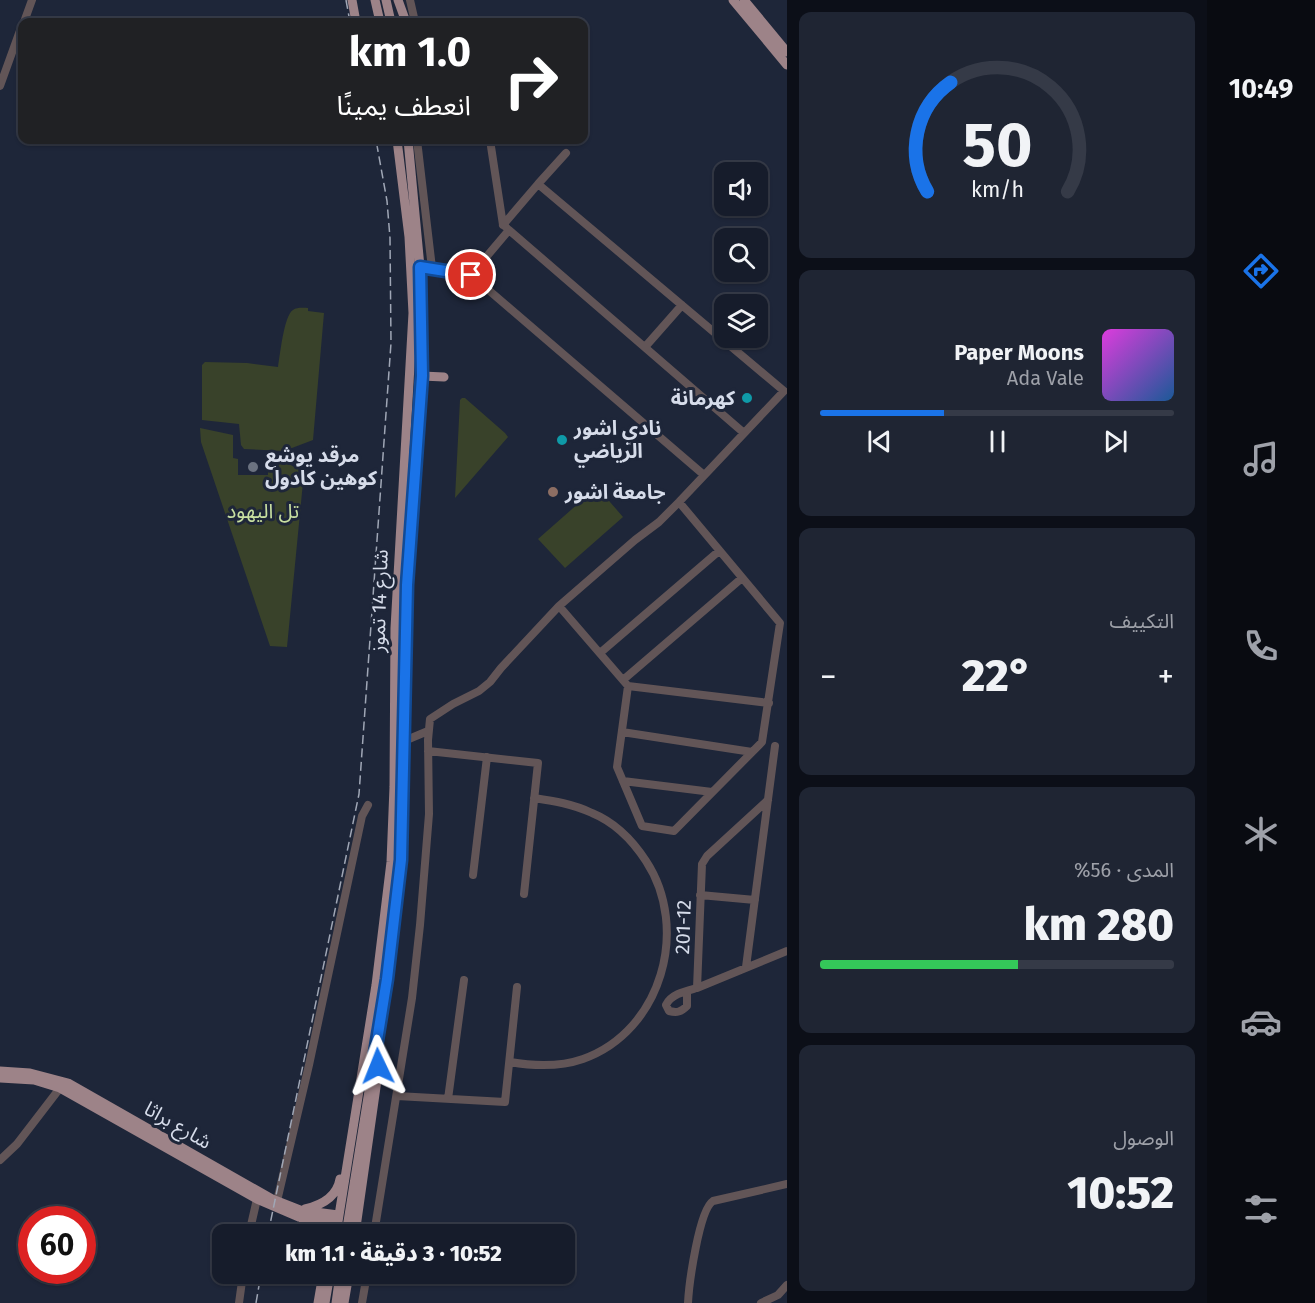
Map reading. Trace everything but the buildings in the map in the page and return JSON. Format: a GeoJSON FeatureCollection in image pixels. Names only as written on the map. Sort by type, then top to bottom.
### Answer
{"type":"FeatureCollection","features":[{"type":"Feature","properties":{"kind":"main road"},"geometry":{"type":"LineString","coordinates":[[352,0],[355,18]]}},
{"type":"Feature","properties":{"kind":"main road"},"geometry":{"type":"LineString","coordinates":[[375,0],[379,18]]}},
{"type":"Feature","properties":{"kind":"main road"},"geometry":{"type":"LineString","coordinates":[[403,0],[406,18]]}},
{"type":"Feature","properties":{"kind":"main road"},"geometry":{"type":"LineString","coordinates":[[733,0],[787,65]]}},
{"type":"Feature","properties":{"kind":"main road"},"geometry":{"type":"LineString","coordinates":[[744,0],[787,52]]}},
{"type":"Feature","properties":{"kind":"main road"},"geometry":{"type":"LineString","coordinates":[[392,1],[404,18]]}},
{"type":"Feature","properties":{"kind":"main road"},"geometry":{"type":"LineString","coordinates":[[392,1],[392,18]]}},
{"type":"Feature","properties":{"kind":"main road","name":"شارع 14 تموز"},"geometry":{"type":"LineString","coordinates":[[353,1224],[378,1073],[370,1052],[391,862],[395,628],[413,291],[397,144]]}},
{"type":"Feature","properties":{"kind":"main road","name":"شارع 14 تموز"},"geometry":{"type":"LineString","coordinates":[[368,1064],[387,979],[399,886],[407,585],[422,376],[420,267],[408,144]]}},
{"type":"Feature","properties":{"kind":"main road"},"geometry":{"type":"LineString","coordinates":[[422,376],[444,377]]}},
{"type":"Feature","properties":{"kind":"main road"},"geometry":{"type":"LineString","coordinates":[[312,1224],[299,1213],[327,1200],[338,1188],[358,1068],[370,1052]]}},
{"type":"Feature","properties":{"kind":"main road"},"geometry":{"type":"LineString","coordinates":[[353,1224],[368,1064]]}},
{"type":"Feature","properties":{"kind":"main road"},"geometry":{"type":"LineString","coordinates":[[338,1224],[368,1064]]}},
{"type":"Feature","properties":{"kind":"main road","name":"شارع براثا"},"geometry":{"type":"LineString","coordinates":[[0,1071],[38,1074],[68,1083],[299,1213]]}},
{"type":"Feature","properties":{"kind":"main road","name":"شارع براثا"},"geometry":{"type":"LineString","coordinates":[[0,1078],[34,1080],[60,1088],[257,1199],[299,1213],[337,1219]]}},
{"type":"Feature","properties":{"kind":"main road"},"geometry":{"type":"LineString","coordinates":[[318,1303],[321,1284]]}},
{"type":"Feature","properties":{"kind":"main road"},"geometry":{"type":"LineString","coordinates":[[325,1303],[328,1284]]}},
{"type":"Feature","properties":{"kind":"main road"},"geometry":{"type":"LineString","coordinates":[[336,1303],[339,1284]]}},
{"type":"Feature","properties":{"kind":"main road"},"geometry":{"type":"LineString","coordinates":[[345,1303],[348,1284]]}},
{"type":"Feature","properties":{"kind":"street"},"geometry":{"type":"LineString","coordinates":[[25,18],[32,0]]}},
{"type":"Feature","properties":{"kind":"street"},"geometry":{"type":"LineString","coordinates":[[410,0],[414,18]]}},
{"type":"Feature","properties":{"kind":"street"},"geometry":{"type":"LineString","coordinates":[[0,86],[18,37]]}},
{"type":"Feature","properties":{"kind":"street"},"geometry":{"type":"LineString","coordinates":[[417,144],[432,268]]}},
{"type":"Feature","properties":{"kind":"street"},"geometry":{"type":"LineString","coordinates":[[491,144],[506,227],[744,433]]}},
{"type":"Feature","properties":{"kind":"street"},"geometry":{"type":"LineString","coordinates":[[471,275],[538,184],[566,153]]}},
{"type":"Feature","properties":{"kind":"street"},"geometry":{"type":"LineString","coordinates":[[376,1224],[412,998],[420,925],[429,813],[428,731],[430,719],[479,691],[490,682],[559,606],[659,522],[784,391],[538,184]]}},
{"type":"Feature","properties":{"kind":"street"},"geometry":{"type":"LineString","coordinates":[[420,267],[471,275],[704,475]]}},
{"type":"Feature","properties":{"kind":"street"},"geometry":{"type":"LineString","coordinates":[[645,347],[682,305]]}},
{"type":"Feature","properties":{"kind":"street"},"geometry":{"type":"LineString","coordinates":[[679,502],[780,623],[762,741],[674,831],[642,826],[618,767],[625,683],[742,578]]}},
{"type":"Feature","properties":{"kind":"street"},"geometry":{"type":"LineString","coordinates":[[600,653],[719,551]]}},
{"type":"Feature","properties":{"kind":"street"},"geometry":{"type":"LineString","coordinates":[[559,606],[625,683],[769,703]]}},
{"type":"Feature","properties":{"kind":"street"},"geometry":{"type":"LineString","coordinates":[[404,741],[428,731]]}},
{"type":"Feature","properties":{"kind":"street"},"geometry":{"type":"LineString","coordinates":[[622,732],[752,752]]}},
{"type":"Feature","properties":{"kind":"street"},"geometry":{"type":"LineString","coordinates":[[746,967],[775,746]]}},
{"type":"Feature","properties":{"kind":"street"},"geometry":{"type":"LineString","coordinates":[[428,751],[538,763],[524,894]]}},
{"type":"Feature","properties":{"kind":"street"},"geometry":{"type":"LineString","coordinates":[[473,875],[487,757]]}},
{"type":"Feature","properties":{"kind":"street"},"geometry":{"type":"LineString","coordinates":[[623,781],[712,792]]}},
{"type":"Feature","properties":{"kind":"street"},"geometry":{"type":"LineString","coordinates":[[510,1062],[529,1065],[562,1063],[583,1059],[608,1046],[630,1028],[647,1006],[660,981],[667,954],[668,926],[663,898],[653,872],[638,848],[618,829],[594,813],[568,803],[534,798]]}},
{"type":"Feature","properties":{"kind":"street","name":"201-12"},"geometry":{"type":"LineString","coordinates":[[697,987],[701,868],[704,860],[768,800]]}},
{"type":"Feature","properties":{"kind":"street"},"geometry":{"type":"LineString","coordinates":[[277,1201],[309,1065],[362,816],[368,805]]}},
{"type":"Feature","properties":{"kind":"street"},"geometry":{"type":"LineString","coordinates":[[700,895],[755,900]]}},
{"type":"Feature","properties":{"kind":"street"},"geometry":{"type":"LineString","coordinates":[[687,991],[787,951]]}},
{"type":"Feature","properties":{"kind":"street"},"geometry":{"type":"LineString","coordinates":[[448,1099],[464,980]]}},
{"type":"Feature","properties":{"kind":"street"},"geometry":{"type":"LineString","coordinates":[[397,1096],[505,1102],[517,987]]}},
{"type":"Feature","properties":{"kind":"street"},"geometry":{"type":"LineString","coordinates":[[0,1160],[17,1144],[60,1088]]}},
{"type":"Feature","properties":{"kind":"street"},"geometry":{"type":"LineString","coordinates":[[688,1303],[690,1275],[703,1218],[709,1204],[713,1201],[787,1184]]}},
{"type":"Feature","properties":{"kind":"street"},"geometry":{"type":"LineString","coordinates":[[251,1224],[257,1199]]}},
{"type":"Feature","properties":{"kind":"street"},"geometry":{"type":"LineString","coordinates":[[239,1303],[242,1284]]}},
{"type":"Feature","properties":{"kind":"street"},"geometry":{"type":"LineString","coordinates":[[362,1303],[365,1284]]}},
{"type":"Feature","properties":{"kind":"street"},"geometry":{"type":"LineString","coordinates":[[761,1303],[778,1295],[787,1285]]}},
{"type":"Feature","properties":{"kind":"green space"},"geometry":{"type":"Polygon","coordinates":[[[296,308],[308,308],[308,311],[324,313],[313,440],[284,451],[244,449],[241,445],[239,424],[202,420],[202,365],[205,362],[247,363],[278,367],[285,327],[290,313],[296,308]]]}},
{"type":"Feature","properties":{"kind":"green space"},"geometry":{"type":"Polygon","coordinates":[[[465,398],[508,437],[455,498],[460,400],[465,398]]]}},
{"type":"Feature","properties":{"kind":"green space","name":"تل اليهود"},"geometry":{"type":"Polygon","coordinates":[[[200,428],[233,435],[233,458],[238,459],[238,475],[268,475],[268,459],[281,460],[304,472],[287,647],[270,646],[201,442],[200,428]]]}},
{"type":"Feature","properties":{"kind":"green space"},"geometry":{"type":"Polygon","coordinates":[[[597,487],[623,517],[565,568],[538,539],[597,487]]]}},
{"type":"Feature","properties":{"kind":"railway"},"geometry":{"type":"LineString","coordinates":[[346,0],[349,18]]}},
{"type":"Feature","properties":{"kind":"railway"},"geometry":{"type":"LineString","coordinates":[[270,1224],[359,794],[391,343],[390,238],[387,201],[377,144]]}},
{"type":"Feature","properties":{"kind":"railway"},"geometry":{"type":"LineString","coordinates":[[256,1303],[259,1284]]}},
{"type":"Feature","properties":{"kind":"place","name":"كهرمانة"},"geometry":{"type":"Point","coordinates":[747,398]}},
{"type":"Feature","properties":{"kind":"place","name":"نادي اشور الرياضي"},"geometry":{"type":"Point","coordinates":[562,440]}},
{"type":"Feature","properties":{"kind":"place","name":"مرقد يوشع كوهين كادول"},"geometry":{"type":"Point","coordinates":[253,467]}},
{"type":"Feature","properties":{"kind":"place","name":"جامعة اشور"},"geometry":{"type":"Point","coordinates":[553,492]}},
{"type":"Feature","properties":{"kind":"route"},"geometry":{"type":"LineString","coordinates":[[378,1066],[375,1053],[387,979],[401,860],[407,585],[422,376],[420,267],[471,275]]}}]}
